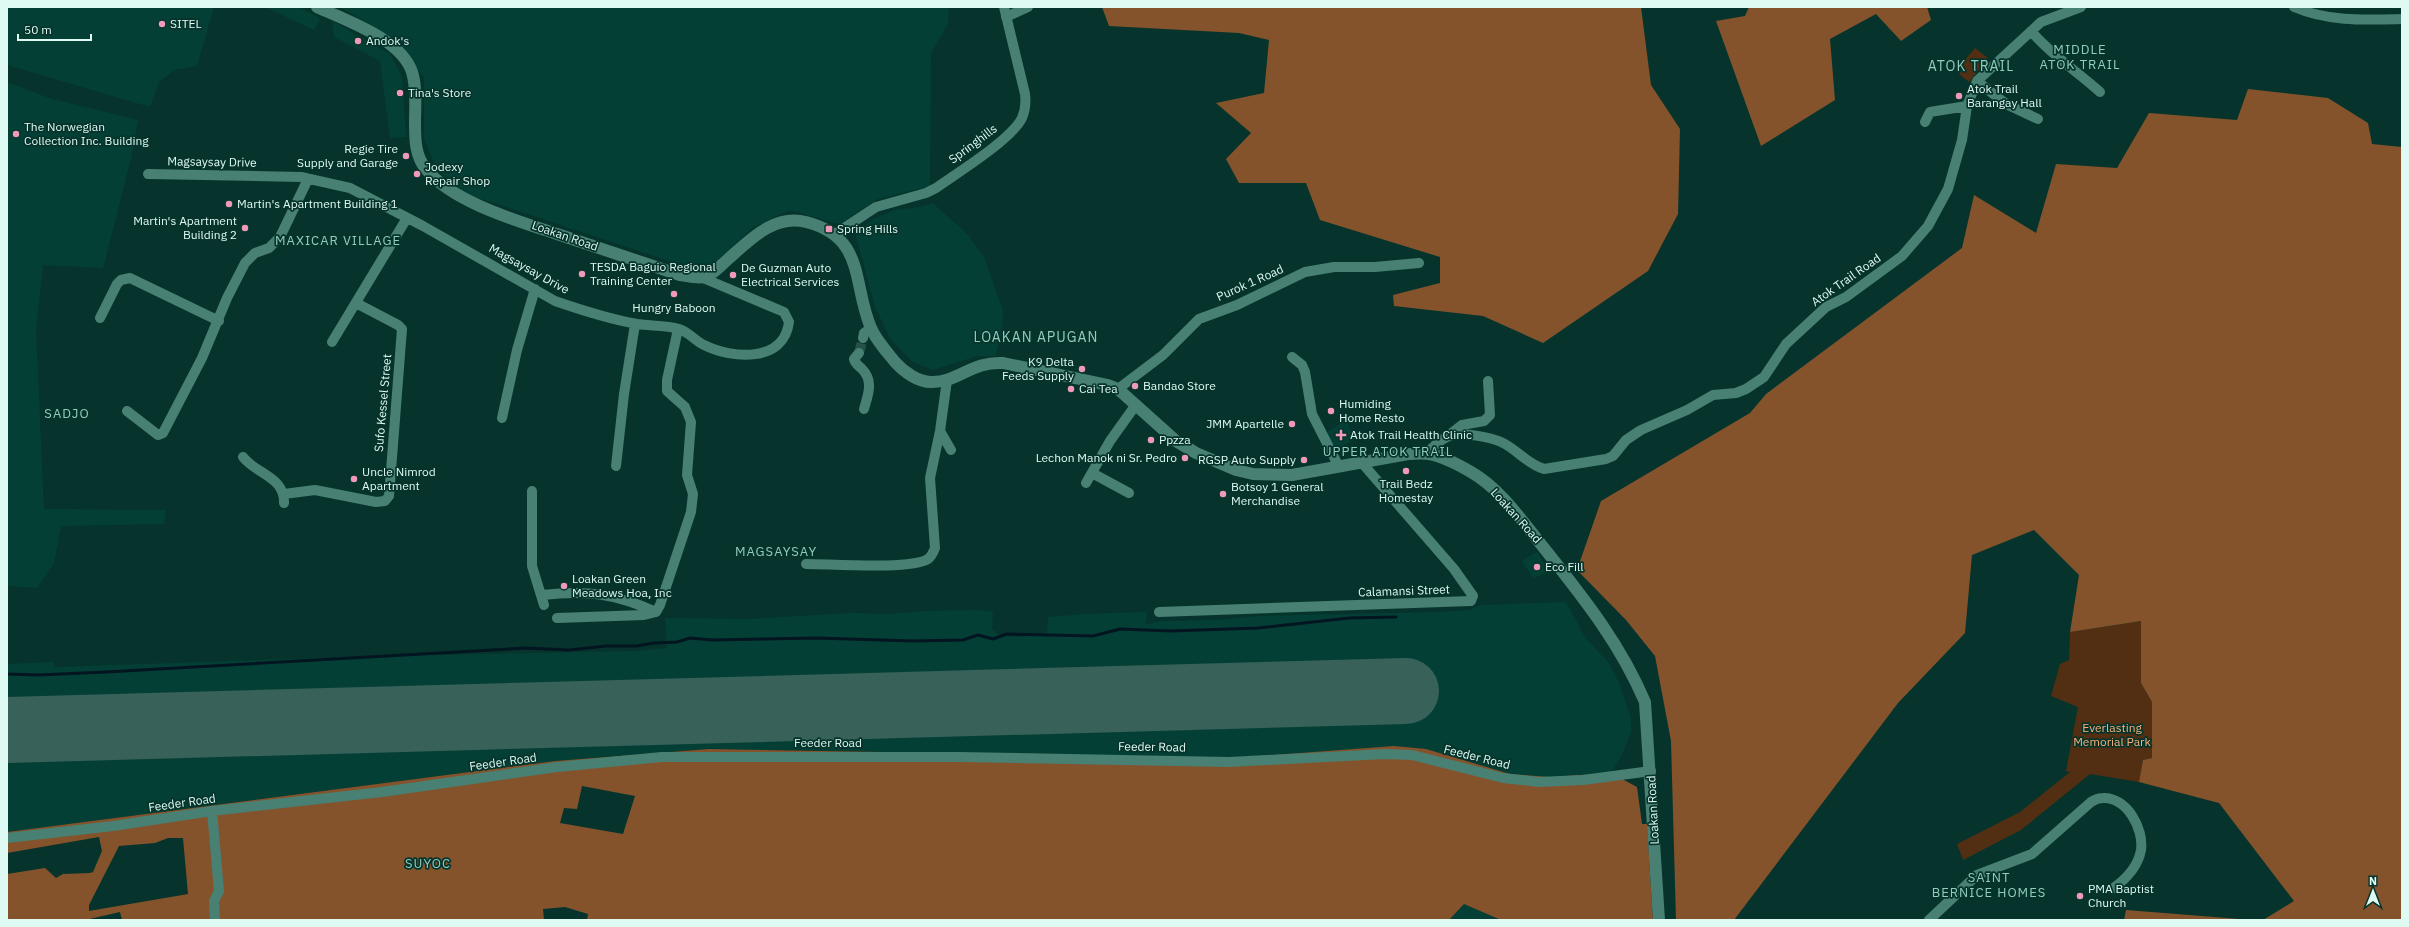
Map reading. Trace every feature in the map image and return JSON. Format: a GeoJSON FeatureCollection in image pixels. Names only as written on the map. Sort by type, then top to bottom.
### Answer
{"type":"FeatureCollection","features":[{"type":"Feature","properties":{"kind":"main road","name":"Loakan Road"},"geometry":{"type":"LineString","coordinates":[[317,7],[344,18],[380,38],[401,54],[408,63],[415,89],[416,147],[425,169],[442,186],[509,218],[680,275],[703,278],[713,274],[763,230],[779,222],[804,222],[821,226],[835,234],[850,253],[859,276],[871,328],[900,367],[916,378],[932,382],[947,380],[989,362],[1003,363],[1095,382],[1118,389],[1134,406],[1176,442],[1196,453],[1236,470],[1253,474],[1292,475],[1408,454],[1425,454],[1472,472],[1500,495],[1580,594],[1610,634],[1631,671],[1645,702],[1651,771],[1659,920]]}},
{"type":"Feature","properties":{"kind":"street"},"geometry":{"type":"LineString","coordinates":[[1005,12],[1028,7]]}},
{"type":"Feature","properties":{"kind":"street","name":"Atok Trail Road"},"geometry":{"type":"LineString","coordinates":[[1448,436],[1468,435],[1489,438],[1505,444],[1534,466],[1544,469],[1561,467],[1613,456],[1626,440],[1641,430],[1687,410],[1714,395],[1736,393],[1746,389],[1764,377],[1786,344],[1826,307],[1846,297],[1902,256],[1928,226],[1953,177],[1962,140],[1966,106],[1977,81],[2041,22],[2081,7]]}},
{"type":"Feature","properties":{"kind":"street"},"geometry":{"type":"LineString","coordinates":[[2294,7],[2312,15],[2330,19],[2402,19]]}},
{"type":"Feature","properties":{"kind":"street","name":"Springhills"},"geometry":{"type":"LineString","coordinates":[[835,234],[876,207],[926,193],[936,188],[1005,137],[1016,127],[1024,114],[1026,100],[1005,12]]}},
{"type":"Feature","properties":{"kind":"street"},"geometry":{"type":"LineString","coordinates":[[2031,31],[2043,46],[2077,71],[2100,92]]}},
{"type":"Feature","properties":{"kind":"street"},"geometry":{"type":"LineString","coordinates":[[1977,81],[2006,104],[2038,119]]}},
{"type":"Feature","properties":{"kind":"street"},"geometry":{"type":"LineString","coordinates":[[1925,122],[1930,112],[1966,106]]}},
{"type":"Feature","properties":{"kind":"street","name":"Magsaysay Drive"},"geometry":{"type":"LineString","coordinates":[[148,174],[308,178],[350,188],[407,218],[555,301],[635,324],[678,329],[687,332],[704,345],[738,356],[754,355],[770,350],[784,338],[788,322],[784,312],[703,278]]}},
{"type":"Feature","properties":{"kind":"street"},"geometry":{"type":"LineString","coordinates":[[127,411],[153,432],[158,434],[164,433],[182,400],[219,321],[227,298],[245,263],[255,253],[269,248],[280,237],[308,178]]}},
{"type":"Feature","properties":{"kind":"street"},"geometry":{"type":"LineString","coordinates":[[332,342],[407,218]]}},
{"type":"Feature","properties":{"kind":"street","name":"Purok 1 Road"},"geometry":{"type":"LineString","coordinates":[[1118,389],[1163,355],[1199,319],[1238,305],[1305,272],[1327,268],[1375,267],[1419,263]]}},
{"type":"Feature","properties":{"kind":"street"},"geometry":{"type":"LineString","coordinates":[[100,318],[117,284],[121,280],[130,278],[219,321]]}},
{"type":"Feature","properties":{"kind":"street"},"geometry":{"type":"LineString","coordinates":[[502,418],[517,350],[535,289]]}},
{"type":"Feature","properties":{"kind":"street","name":"Sufo Kessel Street"},"geometry":{"type":"LineString","coordinates":[[243,457],[248,464],[268,475],[284,499],[315,490],[376,502],[385,500],[389,496],[402,330],[398,325],[356,303]]}},
{"type":"Feature","properties":{"kind":"street"},"geometry":{"type":"LineString","coordinates":[[616,466],[624,394],[635,324]]}},
{"type":"Feature","properties":{"kind":"street"},"geometry":{"type":"LineString","coordinates":[[863,338],[864,333],[871,328]]}},
{"type":"Feature","properties":{"kind":"street"},"geometry":{"type":"LineString","coordinates":[[557,618],[644,615],[656,612],[660,605],[691,512],[694,498],[687,475],[691,422],[685,407],[668,390],[667,380],[678,329]]}},
{"type":"Feature","properties":{"kind":"street"},"geometry":{"type":"LineString","coordinates":[[859,353],[854,359],[855,363],[869,377],[870,385],[864,409]]}},
{"type":"Feature","properties":{"kind":"street"},"geometry":{"type":"LineString","coordinates":[[1292,357],[1302,365],[1305,372],[1312,414],[1339,467]]}},
{"type":"Feature","properties":{"kind":"street"},"geometry":{"type":"LineString","coordinates":[[806,564],[910,565],[928,559],[933,554],[935,548],[930,478],[940,431],[947,380]]}},
{"type":"Feature","properties":{"kind":"street"},"geometry":{"type":"LineString","coordinates":[[1425,454],[1462,426],[1484,421],[1490,415],[1488,381]]}},
{"type":"Feature","properties":{"kind":"street"},"geometry":{"type":"LineString","coordinates":[[1086,483],[1110,441],[1134,406]]}},
{"type":"Feature","properties":{"kind":"street"},"geometry":{"type":"LineString","coordinates":[[940,431],[951,450]]}},
{"type":"Feature","properties":{"kind":"street","name":"Calamansi Street"},"geometry":{"type":"LineString","coordinates":[[1159,612],[1471,601],[1473,596],[1471,592],[1454,569],[1362,463]]}},
{"type":"Feature","properties":{"kind":"street"},"geometry":{"type":"LineString","coordinates":[[1092,473],[1129,493]]}},
{"type":"Feature","properties":{"kind":"street"},"geometry":{"type":"LineString","coordinates":[[532,491],[532,566],[535,581],[543,600],[567,592],[599,593],[620,598],[656,612]]}},
{"type":"Feature","properties":{"kind":"street","name":"Feeder Road"},"geometry":{"type":"LineString","coordinates":[[7,838],[113,826],[212,811],[382,792],[557,767],[690,756],[959,757],[1229,762],[1385,754],[1412,755],[1503,778],[1538,782],[1583,780],[1651,771]]}},
{"type":"Feature","properties":{"kind":"street"},"geometry":{"type":"LineString","coordinates":[[1929,920],[1977,875],[2032,854],[2091,802],[2103,798],[2119,802],[2131,814],[2139,834],[2141,850],[2135,865],[2124,881],[2112,889]]}},
{"type":"Feature","properties":{"kind":"street"},"geometry":{"type":"LineString","coordinates":[[212,811],[219,891],[214,901],[215,920]]}},
{"type":"Feature","properties":{"kind":"shaded area"},"geometry":{"type":"Polygon","coordinates":[[[7,7],[214,7],[197,66],[174,70],[159,82],[150,107],[7,65],[7,7]]]}},
{"type":"Feature","properties":{"kind":"shaded area"},"geometry":{"type":"Polygon","coordinates":[[[265,7],[298,7],[320,18],[314,30],[265,7]]]}},
{"type":"Feature","properties":{"kind":"shaded area"},"geometry":{"type":"Polygon","coordinates":[[[340,7],[949,7],[948,24],[931,53],[930,186],[878,199],[839,224],[789,210],[752,228],[710,267],[690,268],[473,196],[453,185],[435,166],[424,138],[424,78],[396,40],[340,7]]]}},
{"type":"Feature","properties":{"kind":"shaded area"},"geometry":{"type":"Polygon","coordinates":[[[1102,7],[1641,7],[1651,85],[1680,129],[1678,214],[1648,271],[1543,343],[1483,316],[1394,306],[1393,295],[1440,283],[1440,257],[1320,220],[1306,183],[1239,183],[1226,159],[1251,133],[1216,103],[1264,93],[1269,40],[1239,33],[1109,26],[1102,7]]]}},
{"type":"Feature","properties":{"kind":"shaded area"},"geometry":{"type":"Polygon","coordinates":[[[1749,7],[1927,7],[1931,20],[1901,41],[1876,14],[1830,39],[1835,100],[1761,146],[1716,21],[1745,16],[1749,7]]]}},
{"type":"Feature","properties":{"kind":"shaded area"},"geometry":{"type":"Polygon","coordinates":[[[332,21],[390,54],[402,77],[406,137],[390,138],[380,61],[334,37],[332,21]]]}},
{"type":"Feature","properties":{"kind":"shaded area"},"geometry":{"type":"Polygon","coordinates":[[[7,82],[52,99],[138,120],[131,158],[103,268],[43,265],[36,330],[44,509],[166,510],[164,524],[61,526],[54,563],[37,588],[7,586],[7,82]]]}},
{"type":"Feature","properties":{"kind":"shaded area"},"geometry":{"type":"Polygon","coordinates":[[[2248,89],[2328,98],[2368,123],[2372,144],[2402,147],[2402,920],[2263,920],[2294,901],[2219,803],[2139,782],[2143,760],[2152,758],[2152,702],[2141,683],[2141,621],[2070,632],[2079,575],[2034,530],[1972,555],[1965,633],[1898,703],[1734,920],[1676,920],[1671,741],[1655,656],[1626,620],[1577,570],[1601,501],[1750,413],[1766,394],[1962,248],[1974,195],[2036,233],[2056,164],[2117,168],[2149,113],[2237,120],[2248,89]]]}},
{"type":"Feature","properties":{"kind":"shaded area"},"geometry":{"type":"Polygon","coordinates":[[[933,203],[968,235],[984,257],[1003,311],[1002,332],[995,356],[977,356],[933,370],[913,362],[891,340],[875,307],[855,233],[873,219],[895,210],[920,207],[933,203]]]}},
{"type":"Feature","properties":{"kind":"shaded area","name":"Atok Trail Health Clinic"},"geometry":{"type":"Polygon","coordinates":[[[1346,420],[1355,439],[1336,450],[1327,432],[1346,420]]]}},
{"type":"Feature","properties":{"kind":"shaded area"},"geometry":{"type":"Polygon","coordinates":[[[1537,552],[1549,572],[1533,578],[1522,561],[1537,552]]]}},
{"type":"Feature","properties":{"kind":"shaded area"},"geometry":{"type":"Polygon","coordinates":[[[1566,602],[1585,637],[1608,662],[1618,680],[1631,718],[1631,732],[1621,757],[1611,773],[1550,777],[1510,774],[1426,749],[1234,758],[709,749],[555,761],[7,832],[7,664],[54,662],[54,667],[383,656],[636,651],[667,648],[665,618],[749,619],[849,613],[889,614],[924,611],[977,610],[993,612],[992,629],[1000,636],[1020,637],[1047,633],[1048,617],[1085,614],[1147,612],[1146,624],[1162,621],[1215,620],[1260,616],[1441,612],[1469,610],[1481,605],[1566,602]]]}},
{"type":"Feature","properties":{"kind":"shaded area"},"geometry":{"type":"Polygon","coordinates":[[[1394,746],[1426,749],[1510,774],[1550,777],[1611,773],[1637,787],[1642,824],[1647,824],[1653,920],[1501,920],[1464,904],[1449,920],[587,920],[588,914],[565,907],[543,909],[544,920],[122,920],[120,912],[85,920],[7,920],[7,874],[45,868],[56,878],[63,874],[90,873],[93,872],[102,851],[99,837],[7,853],[7,832],[555,761],[709,749],[1234,758],[1394,746]],[[582,786],[577,809],[564,808],[560,823],[623,834],[635,796],[582,786]],[[168,838],[155,843],[119,846],[89,905],[89,911],[188,894],[183,838],[168,838]]]}},
{"type":"Feature","properties":{"kind":"shaded area"},"geometry":{"type":"Polygon","coordinates":[[[1464,904],[1501,920],[1449,920],[1464,904]]]}},
{"type":"Feature","properties":{"kind":"shaded area"},"geometry":{"type":"Polygon","coordinates":[[[2126,910],[2252,920],[2124,920],[2126,910]]]}},
{"type":"Feature","properties":{"kind":"green space"},"geometry":{"type":"Polygon","coordinates":[[[1975,48],[1988,58],[1969,82],[1959,74],[1962,70],[1959,67],[1975,48]]]}},
{"type":"Feature","properties":{"kind":"green space","name":"Everlasting Memorial Park"},"geometry":{"type":"Polygon","coordinates":[[[2141,621],[2141,683],[2152,702],[2152,758],[2143,760],[2139,782],[2090,774],[2021,830],[1963,860],[1957,844],[2020,812],[2070,772],[2066,771],[2078,707],[2051,696],[2060,664],[2069,660],[2070,632],[2141,621]]]}},
{"type":"Feature","properties":{"kind":"waterway"},"geometry":{"type":"LineString","coordinates":[[7,674],[38,675],[106,672],[526,648],[569,650],[606,646],[637,646],[654,643],[677,642],[690,638],[712,640],[817,638],[913,641],[963,640],[978,635],[993,639],[1007,634],[1093,636],[1120,629],[1171,631],[1258,628],[1349,618],[1396,617]]}},
{"type":"Feature","properties":{"kind":"runway"},"geometry":{"type":"LineString","coordinates":[[7,730],[1406,691]]}},
{"type":"Feature","properties":{"kind":"tunnel"},"geometry":{"type":"LineString","coordinates":[[859,353],[863,338]]}},
{"type":"Feature","properties":{"kind":"place","name":"SITEL"},"geometry":{"type":"Point","coordinates":[162,24]}},
{"type":"Feature","properties":{"kind":"place","name":"Andok's"},"geometry":{"type":"Point","coordinates":[358,41]}},
{"type":"Feature","properties":{"kind":"place","name":"Tina's Store"},"geometry":{"type":"Point","coordinates":[400,93]}},
{"type":"Feature","properties":{"kind":"place","name":"Atok Trail Barangay Hall"},"geometry":{"type":"Point","coordinates":[1959,96]}},
{"type":"Feature","properties":{"kind":"place","name":"The Norwegian Collection Inc. Building"},"geometry":{"type":"Point","coordinates":[16,134]}},
{"type":"Feature","properties":{"kind":"place","name":"Regie Tire Supply and Garage"},"geometry":{"type":"Point","coordinates":[406,156]}},
{"type":"Feature","properties":{"kind":"place","name":"Jodexy Repair Shop"},"geometry":{"type":"Point","coordinates":[417,174]}},
{"type":"Feature","properties":{"kind":"place","name":"Martin's Apartment Building 1"},"geometry":{"type":"Point","coordinates":[229,204]}},
{"type":"Feature","properties":{"kind":"place","name":"Martin's Apartment Building 2"},"geometry":{"type":"Point","coordinates":[245,228]}},
{"type":"Feature","properties":{"kind":"place","name":"Spring Hills"},"geometry":{"type":"Point","coordinates":[829,229]}},
{"type":"Feature","properties":{"kind":"place","name":"TESDA Baguio Regional Training Center"},"geometry":{"type":"Point","coordinates":[582,274]}},
{"type":"Feature","properties":{"kind":"place","name":"De Guzman Auto Electrical Services"},"geometry":{"type":"Point","coordinates":[733,275]}},
{"type":"Feature","properties":{"kind":"place","name":"Hungry Baboon"},"geometry":{"type":"Point","coordinates":[674,294]}},
{"type":"Feature","properties":{"kind":"place","name":"K9 Delta Feeds Supply"},"geometry":{"type":"Point","coordinates":[1082,369]}},
{"type":"Feature","properties":{"kind":"place","name":"Bandao Store"},"geometry":{"type":"Point","coordinates":[1135,386]}},
{"type":"Feature","properties":{"kind":"place","name":"Cai Tea"},"geometry":{"type":"Point","coordinates":[1071,389]}},
{"type":"Feature","properties":{"kind":"place","name":"Humiding Home Resto"},"geometry":{"type":"Point","coordinates":[1331,411]}},
{"type":"Feature","properties":{"kind":"place","name":"JMM Apartelle"},"geometry":{"type":"Point","coordinates":[1292,424]}},
{"type":"Feature","properties":{"kind":"place","name":"Atok Trail Health Clinic"},"geometry":{"type":"Point","coordinates":[1341,435]}},
{"type":"Feature","properties":{"kind":"place","name":"Ppzza"},"geometry":{"type":"Point","coordinates":[1151,440]}},
{"type":"Feature","properties":{"kind":"place","name":"Lechon Manok ni Sr. Pedro"},"geometry":{"type":"Point","coordinates":[1185,458]}},
{"type":"Feature","properties":{"kind":"place","name":"RGSP Auto Supply"},"geometry":{"type":"Point","coordinates":[1304,460]}},
{"type":"Feature","properties":{"kind":"place","name":"Trail Bedz Homestay"},"geometry":{"type":"Point","coordinates":[1406,471]}},
{"type":"Feature","properties":{"kind":"place","name":"Uncle Nimrod Apartment"},"geometry":{"type":"Point","coordinates":[354,479]}},
{"type":"Feature","properties":{"kind":"place","name":"Botsoy 1 General Merchandise"},"geometry":{"type":"Point","coordinates":[1223,494]}},
{"type":"Feature","properties":{"kind":"place","name":"Eco Fill"},"geometry":{"type":"Point","coordinates":[1537,567]}},
{"type":"Feature","properties":{"kind":"place","name":"Loakan Green Meadows Hoa, Inc"},"geometry":{"type":"Point","coordinates":[564,586]}},
{"type":"Feature","properties":{"kind":"place","name":"PMA Baptist Church"},"geometry":{"type":"Point","coordinates":[2080,896]}},
{"type":"Feature","properties":{"kind":"district","name":"MIDDLE ATOK TRAIL"},"geometry":{"type":"Point","coordinates":[2080,56]}},
{"type":"Feature","properties":{"kind":"district","name":"ATOK TRAIL"},"geometry":{"type":"Point","coordinates":[1971,66]}},
{"type":"Feature","properties":{"kind":"district","name":"MAXICAR VILLAGE"},"geometry":{"type":"Point","coordinates":[338,240]}},
{"type":"Feature","properties":{"kind":"district","name":"LOAKAN APUGAN"},"geometry":{"type":"Point","coordinates":[1036,337]}},
{"type":"Feature","properties":{"kind":"district","name":"SADJO"},"geometry":{"type":"Point","coordinates":[67,413]}},
{"type":"Feature","properties":{"kind":"district","name":"UPPER ATOK TRAIL"},"geometry":{"type":"Point","coordinates":[1388,451]}},
{"type":"Feature","properties":{"kind":"district","name":"MAGSAYSAY"},"geometry":{"type":"Point","coordinates":[776,551]}},
{"type":"Feature","properties":{"kind":"district","name":"SUYOC"},"geometry":{"type":"Point","coordinates":[428,863]}},
{"type":"Feature","properties":{"kind":"district","name":"SAINT BERNICE HOMES"},"geometry":{"type":"Point","coordinates":[1989,884]}}]}
